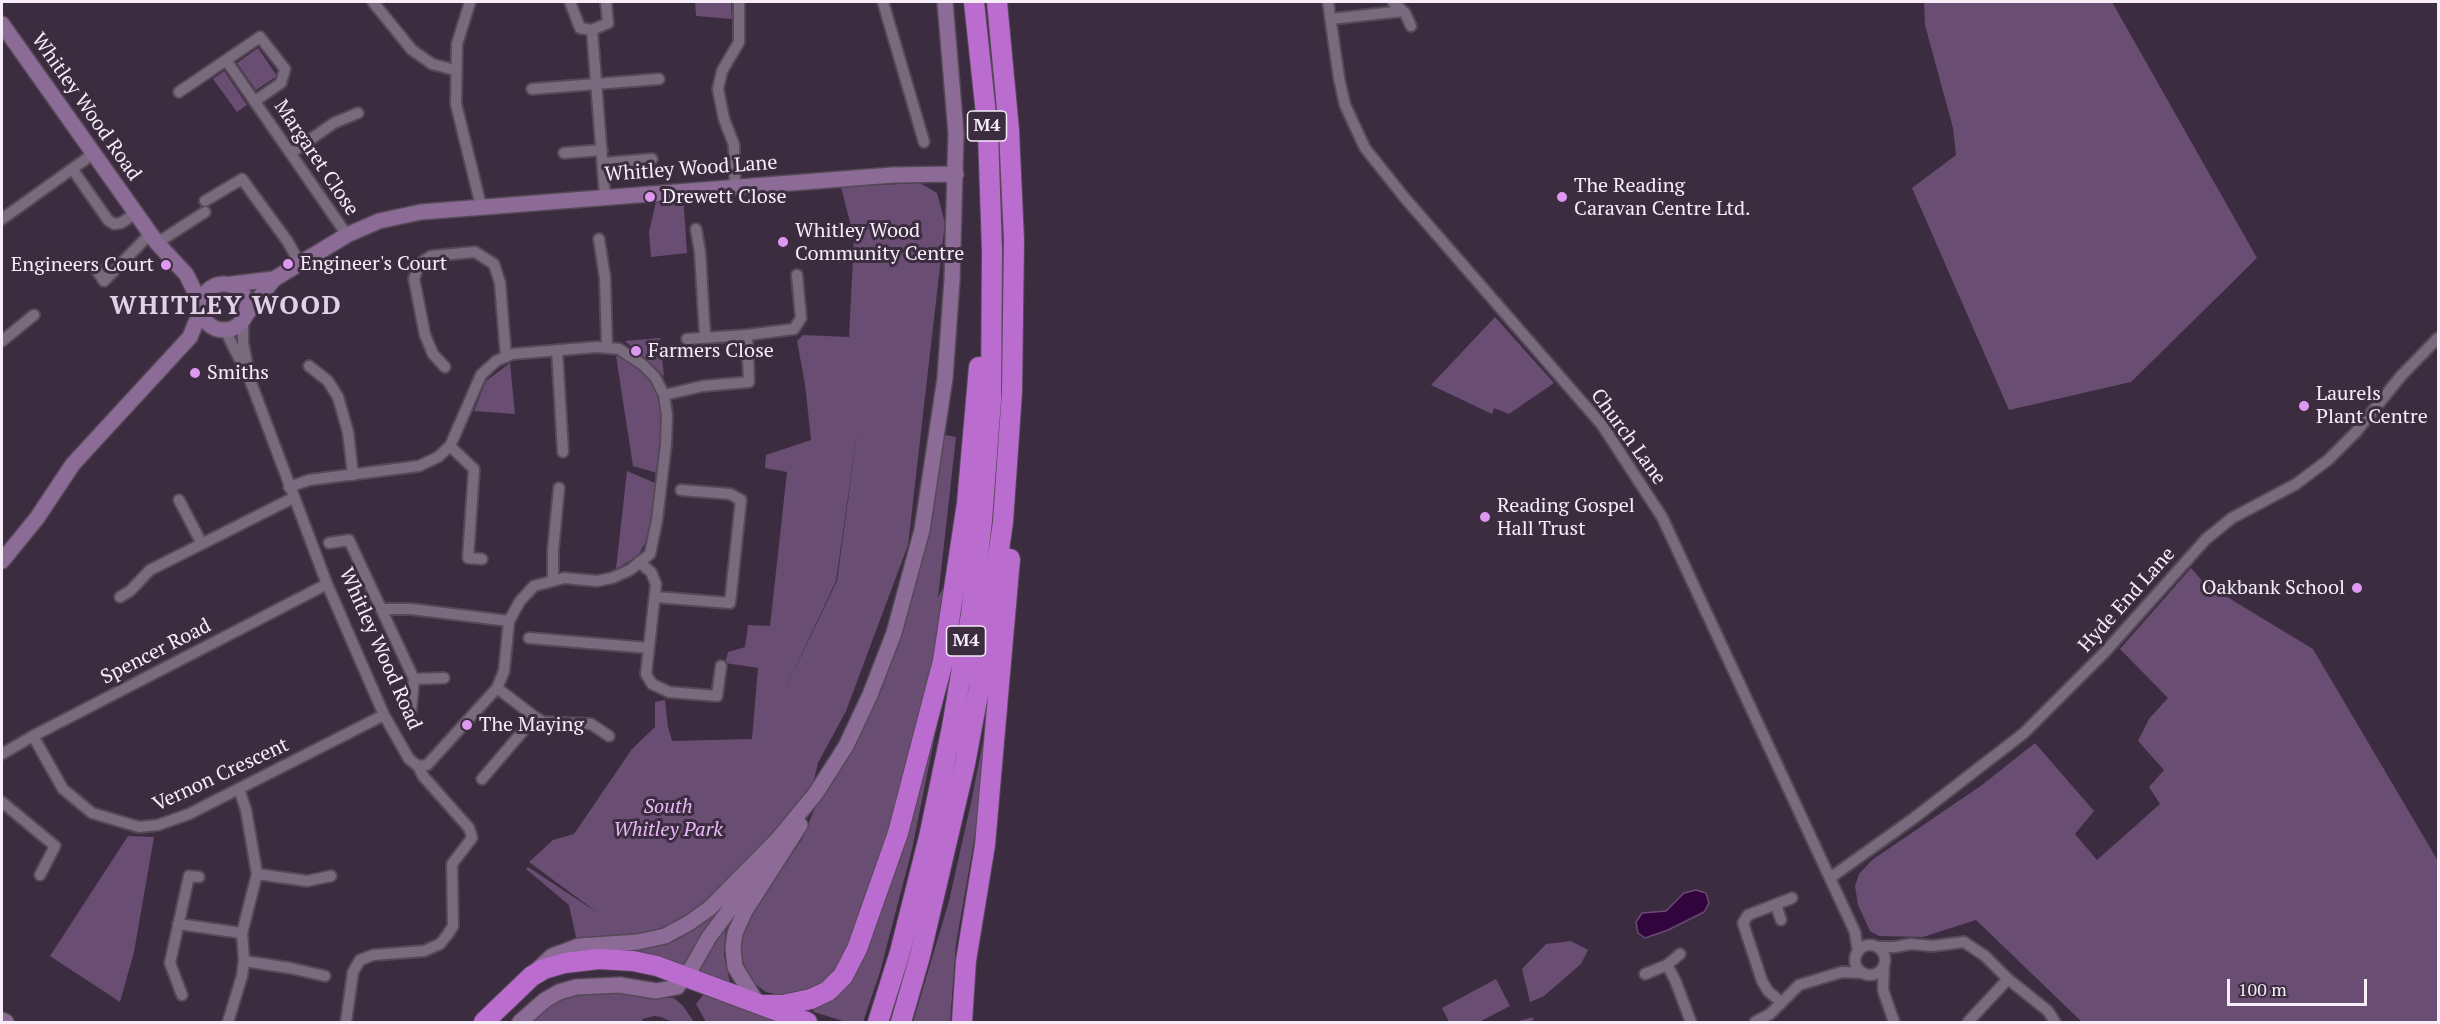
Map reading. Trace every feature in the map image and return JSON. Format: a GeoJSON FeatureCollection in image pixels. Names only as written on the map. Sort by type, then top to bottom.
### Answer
{"type":"FeatureCollection","features":[{"type":"Feature","properties":{"kind":"highway","name":"M4"},"geometry":{"type":"LineString","coordinates":[[878,1023],[900,952],[929,837],[952,727],[971,615],[983,508],[990,420],[992,251],[988,133],[974,2]]}},
{"type":"Feature","properties":{"kind":"highway","name":"M4"},"geometry":{"type":"LineString","coordinates":[[901,1023],[920,956],[965,764],[1003,522],[1013,342],[1014,240],[1009,130],[997,2]]}},
{"type":"Feature","properties":{"kind":"highway","name":"M4"},"geometry":{"type":"LineString","coordinates":[[759,1004],[783,1005],[812,999],[828,991],[843,976],[857,949],[898,832],[937,684],[948,627],[967,503],[992,251]]}},
{"type":"Feature","properties":{"kind":"highway","name":"M4"},"geometry":{"type":"LineString","coordinates":[[962,1023],[966,961],[984,852],[1002,661],[1010,561],[1008,463]]}},
{"type":"Feature","properties":{"kind":"highway"},"geometry":{"type":"LineString","coordinates":[[484,1023],[497,1014],[532,976],[544,969],[599,958],[657,966],[680,982],[759,1004],[807,1023]]}},
{"type":"Feature","properties":{"kind":"main road"},"geometry":{"type":"LineString","coordinates":[[759,1004],[735,967],[733,941],[739,922],[795,834],[816,793],[846,746],[883,665],[905,596],[922,530],[945,378],[952,280],[956,174],[954,88],[945,2]]}},
{"type":"Feature","properties":{"kind":"main road","name":"Whitley Wood Road"},"geometry":{"type":"LineString","coordinates":[[2,24],[154,238],[186,274],[201,307]]}},
{"type":"Feature","properties":{"kind":"main road","name":"Whitley Wood Lane"},"geometry":{"type":"LineString","coordinates":[[244,319],[274,279],[347,236],[379,221],[421,212],[893,175],[956,174]]}},
{"type":"Feature","properties":{"kind":"main road"},"geometry":{"type":"LineString","coordinates":[[186,274],[228,283],[242,290],[248,301],[244,319],[232,329],[218,329],[190,337]]}},
{"type":"Feature","properties":{"kind":"main road","name":"Whitley Wood Lane"},"geometry":{"type":"LineString","coordinates":[[228,283],[274,279]]}},
{"type":"Feature","properties":{"kind":"main road"},"geometry":{"type":"LineString","coordinates":[[2,561],[37,518],[73,464],[190,337],[205,294],[211,287],[228,283]]}},
{"type":"Feature","properties":{"kind":"main road"},"geometry":{"type":"LineString","coordinates":[[201,307],[204,321],[218,329]]}},
{"type":"Feature","properties":{"kind":"main road"},"geometry":{"type":"LineString","coordinates":[[532,976],[552,956],[568,950],[589,944],[647,940],[665,936],[689,923],[721,897],[763,854],[816,793]]}},
{"type":"Feature","properties":{"kind":"main road"},"geometry":{"type":"LineString","coordinates":[[520,1023],[545,1000],[559,992],[576,987],[603,984],[656,991],[680,982],[724,916],[754,881],[778,858]]}},
{"type":"Feature","properties":{"kind":"main road"},"geometry":{"type":"LineString","coordinates":[[2,1020],[6,1023]]}},
{"type":"Feature","properties":{"kind":"street"},"geometry":{"type":"LineString","coordinates":[[373,2],[412,50],[432,64],[455,70]]}},
{"type":"Feature","properties":{"kind":"street"},"geometry":{"type":"LineString","coordinates":[[470,2],[457,44],[456,104],[481,206]]}},
{"type":"Feature","properties":{"kind":"street"},"geometry":{"type":"LineString","coordinates":[[570,2],[580,28],[592,30],[608,23],[606,2]]}},
{"type":"Feature","properties":{"kind":"street"},"geometry":{"type":"LineString","coordinates":[[735,187],[734,145],[724,119],[718,89],[722,71],[739,42],[739,2]]}},
{"type":"Feature","properties":{"kind":"street"},"geometry":{"type":"LineString","coordinates":[[883,2],[924,142]]}},
{"type":"Feature","properties":{"kind":"street","name":"Church Lane"},"geometry":{"type":"LineString","coordinates":[[1328,2],[1345,108],[1365,148],[1404,197],[1602,424],[1649,495],[1686,565],[1855,932],[1857,956]]}},
{"type":"Feature","properties":{"kind":"street"},"geometry":{"type":"LineString","coordinates":[[1393,2],[1403,11],[1410,26]]}},
{"type":"Feature","properties":{"kind":"street"},"geometry":{"type":"LineString","coordinates":[[1331,19],[1403,11]]}},
{"type":"Feature","properties":{"kind":"street"},"geometry":{"type":"LineString","coordinates":[[592,30],[594,84],[605,197]]}},
{"type":"Feature","properties":{"kind":"street","name":"Margaret Close"},"geometry":{"type":"LineString","coordinates":[[179,92],[260,37],[285,69],[281,83],[255,101]]}},
{"type":"Feature","properties":{"kind":"street","name":"Margaret Close"},"geometry":{"type":"LineString","coordinates":[[226,60],[347,236]]}},
{"type":"Feature","properties":{"kind":"street"},"geometry":{"type":"LineString","coordinates":[[532,89],[659,79]]}},
{"type":"Feature","properties":{"kind":"street"},"geometry":{"type":"LineString","coordinates":[[291,153],[333,123],[358,113]]}},
{"type":"Feature","properties":{"kind":"street"},"geometry":{"type":"LineString","coordinates":[[564,153],[602,150]]}},
{"type":"Feature","properties":{"kind":"street"},"geometry":{"type":"LineString","coordinates":[[2,219],[93,154]]}},
{"type":"Feature","properties":{"kind":"street"},"geometry":{"type":"LineString","coordinates":[[603,163],[652,159]]}},
{"type":"Feature","properties":{"kind":"street"},"geometry":{"type":"LineString","coordinates":[[73,170],[108,220],[114,224],[122,223],[136,213]]}},
{"type":"Feature","properties":{"kind":"street"},"geometry":{"type":"LineString","coordinates":[[96,269],[104,281],[154,238],[205,207],[242,179],[288,242],[300,264]]}},
{"type":"Feature","properties":{"kind":"street"},"geometry":{"type":"LineString","coordinates":[[696,229],[700,252],[705,336]]}},
{"type":"Feature","properties":{"kind":"street"},"geometry":{"type":"LineString","coordinates":[[599,239],[605,278],[607,347]]}},
{"type":"Feature","properties":{"kind":"street"},"geometry":{"type":"LineString","coordinates":[[445,367],[433,354],[425,335],[414,279],[419,264],[431,256],[475,252],[494,264],[500,283],[506,357]]}},
{"type":"Feature","properties":{"kind":"street"},"geometry":{"type":"LineString","coordinates":[[687,339],[794,329],[801,318],[797,276]]}},
{"type":"Feature","properties":{"kind":"street"},"geometry":{"type":"LineString","coordinates":[[2,340],[34,315]]}},
{"type":"Feature","properties":{"kind":"street","name":"Whitley Wood Road"},"geometry":{"type":"LineString","coordinates":[[244,319],[243,343],[250,380],[327,584],[384,716],[409,759],[418,766],[423,776],[469,828],[472,838],[452,864],[453,926],[441,944],[424,951],[374,955],[360,960],[353,972],[346,1023]]}},
{"type":"Feature","properties":{"kind":"street","name":"Whitley Wood Road"},"geometry":{"type":"LineString","coordinates":[[218,329],[250,380]]}},
{"type":"Feature","properties":{"kind":"street"},"geometry":{"type":"LineString","coordinates":[[664,395],[704,386],[749,382],[747,335]]}},
{"type":"Feature","properties":{"kind":"street","name":"Hyde End Lane"},"geometry":{"type":"LineString","coordinates":[[1830,878],[1914,818],[2024,733],[2105,652],[2206,539],[2232,518],[2296,484],[2328,460],[2356,432],[2401,376],[2439,338]]}},
{"type":"Feature","properties":{"kind":"street"},"geometry":{"type":"LineString","coordinates":[[120,597],[130,591],[150,570],[202,544],[291,493],[309,480],[419,466],[438,457],[450,446],[481,375],[496,361],[506,357],[558,350],[607,347],[619,349],[643,364],[655,377],[664,395],[667,425],[657,520],[650,554],[630,570],[612,578],[597,581],[564,578],[534,586],[520,601],[509,621],[504,671],[497,688],[427,765],[418,766]]}},
{"type":"Feature","properties":{"kind":"street"},"geometry":{"type":"LineString","coordinates":[[558,350],[562,452]]}},
{"type":"Feature","properties":{"kind":"street"},"geometry":{"type":"LineString","coordinates":[[309,366],[328,381],[338,397],[348,432],[353,475]]}},
{"type":"Feature","properties":{"kind":"street"},"geometry":{"type":"LineString","coordinates":[[450,446],[474,469],[468,558],[482,559]]}},
{"type":"Feature","properties":{"kind":"street"},"geometry":{"type":"LineString","coordinates":[[553,580],[552,550],[559,488]]}},
{"type":"Feature","properties":{"kind":"street"},"geometry":{"type":"LineString","coordinates":[[655,597],[730,603],[741,500],[730,494],[681,490]]}},
{"type":"Feature","properties":{"kind":"street"},"geometry":{"type":"LineString","coordinates":[[179,500],[202,544]]}},
{"type":"Feature","properties":{"kind":"street"},"geometry":{"type":"LineString","coordinates":[[329,543],[349,540],[414,679],[411,710]]}},
{"type":"Feature","properties":{"kind":"street"},"geometry":{"type":"LineString","coordinates":[[639,562],[651,572],[656,584],[646,674],[652,684],[669,692],[717,696],[721,666]]}},
{"type":"Feature","properties":{"kind":"street","name":"Spencer Road"},"geometry":{"type":"LineString","coordinates":[[2,754],[327,584]]}},
{"type":"Feature","properties":{"kind":"street"},"geometry":{"type":"LineString","coordinates":[[381,609],[411,609],[509,621]]}},
{"type":"Feature","properties":{"kind":"street"},"geometry":{"type":"LineString","coordinates":[[529,638],[649,648]]}},
{"type":"Feature","properties":{"kind":"street"},"geometry":{"type":"LineString","coordinates":[[414,679],[444,678]]}},
{"type":"Feature","properties":{"kind":"street"},"geometry":{"type":"LineString","coordinates":[[497,688],[543,722],[591,724],[609,736]]}},
{"type":"Feature","properties":{"kind":"street","name":"Vernon Crescent"},"geometry":{"type":"LineString","coordinates":[[33,736],[63,789],[92,813],[139,827],[158,825],[189,814],[384,716]]}},
{"type":"Feature","properties":{"kind":"street"},"geometry":{"type":"LineString","coordinates":[[482,779],[535,717]]}},
{"type":"Feature","properties":{"kind":"street"},"geometry":{"type":"LineString","coordinates":[[228,1023],[242,976],[244,961],[242,933],[257,874],[248,821],[239,789]]}},
{"type":"Feature","properties":{"kind":"street"},"geometry":{"type":"LineString","coordinates":[[3,809],[55,846],[40,875]]}},
{"type":"Feature","properties":{"kind":"street"},"geometry":{"type":"LineString","coordinates":[[257,874],[307,881],[331,876]]}},
{"type":"Feature","properties":{"kind":"street"},"geometry":{"type":"LineString","coordinates":[[182,994],[170,963],[189,876],[199,877]]}},
{"type":"Feature","properties":{"kind":"street"},"geometry":{"type":"LineString","coordinates":[[1781,1002],[1768,991],[1762,981],[1743,923],[1749,915],[1792,898]]}},
{"type":"Feature","properties":{"kind":"street"},"geometry":{"type":"LineString","coordinates":[[1776,905],[1781,920]]}},
{"type":"Feature","properties":{"kind":"street"},"geometry":{"type":"LineString","coordinates":[[178,924],[242,933]]}},
{"type":"Feature","properties":{"kind":"street","name":"Church Lane"},"geometry":{"type":"LineString","coordinates":[[1855,932],[1874,946]]}},
{"type":"Feature","properties":{"kind":"street"},"geometry":{"type":"LineString","coordinates":[[1842,972],[1865,946],[1932,946],[1964,942],[1985,956],[2008,979],[2048,1011],[2055,1023]]}},
{"type":"Feature","properties":{"kind":"street"},"geometry":{"type":"LineString","coordinates":[[1874,946],[1885,961],[1883,990],[1894,1023]]}},
{"type":"Feature","properties":{"kind":"street"},"geometry":{"type":"LineString","coordinates":[[1755,1023],[1770,1014],[1799,985],[1842,972],[1867,974],[1879,971],[1896,947]]}},
{"type":"Feature","properties":{"kind":"street"},"geometry":{"type":"LineString","coordinates":[[1645,974],[1667,965],[1680,954]]}},
{"type":"Feature","properties":{"kind":"street"},"geometry":{"type":"LineString","coordinates":[[1857,956],[1858,967],[1883,990]]}},
{"type":"Feature","properties":{"kind":"street"},"geometry":{"type":"LineString","coordinates":[[244,961],[325,976]]}},
{"type":"Feature","properties":{"kind":"street"},"geometry":{"type":"LineString","coordinates":[[1667,965],[1691,1023]]}},
{"type":"Feature","properties":{"kind":"street"},"geometry":{"type":"LineString","coordinates":[[1968,1023],[2008,979]]}},
{"type":"Feature","properties":{"kind":"green space"},"geometry":{"type":"Polygon","coordinates":[[[695,2],[731,2],[732,19],[696,16],[695,2]]]}},
{"type":"Feature","properties":{"kind":"green space"},"geometry":{"type":"Polygon","coordinates":[[[1924,2],[2112,2],[2257,258],[2131,382],[2009,410],[1912,188],[1956,155],[1953,128],[1925,25],[1924,2]]]}},
{"type":"Feature","properties":{"kind":"green space"},"geometry":{"type":"Polygon","coordinates":[[[258,48],[277,76],[256,90],[237,63],[258,48]]]}},
{"type":"Feature","properties":{"kind":"green space"},"geometry":{"type":"Polygon","coordinates":[[[224,71],[247,105],[237,112],[213,79],[224,71]]]}},
{"type":"Feature","properties":{"kind":"green space","name":"South Whitley Park"},"geometry":{"type":"Polygon","coordinates":[[[920,183],[937,193],[945,223],[908,545],[846,711],[818,763],[812,788],[791,817],[715,898],[671,931],[577,942],[569,905],[526,869],[528,867],[598,913],[529,862],[553,840],[574,834],[632,749],[655,727],[655,702],[665,700],[672,741],[752,739],[758,668],[725,663],[728,652],[745,647],[748,625],[770,626],[787,472],[765,468],[766,455],[811,440],[805,384],[797,341],[803,335],[849,337],[854,238],[841,187],[920,183]],[[858,427],[836,581],[781,698],[837,581],[858,427]]]}},
{"type":"Feature","properties":{"kind":"green space"},"geometry":{"type":"Polygon","coordinates":[[[683,195],[687,253],[651,257],[649,232],[657,197],[683,195]]]}},
{"type":"Feature","properties":{"kind":"green space"},"geometry":{"type":"Polygon","coordinates":[[[1495,317],[1554,383],[1509,414],[1494,408],[1492,414],[1431,385],[1495,317]]]}},
{"type":"Feature","properties":{"kind":"green space"},"geometry":{"type":"Polygon","coordinates":[[[660,338],[664,376],[625,341],[660,338]]]}},
{"type":"Feature","properties":{"kind":"green space"},"geometry":{"type":"Polygon","coordinates":[[[616,356],[642,368],[659,397],[661,426],[657,473],[633,466],[616,356]]]}},
{"type":"Feature","properties":{"kind":"green space"},"geometry":{"type":"Polygon","coordinates":[[[510,363],[515,414],[474,411],[486,381],[510,363]]]}},
{"type":"Feature","properties":{"kind":"green space"},"geometry":{"type":"Polygon","coordinates":[[[945,435],[956,437],[938,598],[949,576],[934,667],[870,897],[833,979],[801,995],[778,995],[766,992],[751,981],[747,974],[742,957],[742,936],[766,893],[802,839],[817,803],[850,750],[882,689],[902,632],[922,557],[945,435]]]}},
{"type":"Feature","properties":{"kind":"green space"},"geometry":{"type":"Polygon","coordinates":[[[627,471],[655,483],[650,534],[638,556],[616,569],[627,471]]]}},
{"type":"Feature","properties":{"kind":"green space"},"geometry":{"type":"Polygon","coordinates":[[[2191,568],[2204,583],[2313,649],[2438,861],[2438,1022],[2082,1022],[1976,920],[1923,937],[1879,936],[1870,931],[1858,905],[1855,886],[1859,874],[1872,860],[1982,785],[2035,743],[2094,811],[2075,834],[2097,860],[2160,804],[2149,787],[2164,770],[2138,741],[2149,719],[2168,698],[2120,649],[2191,568]]]}},
{"type":"Feature","properties":{"kind":"green space"},"geometry":{"type":"Polygon","coordinates":[[[947,676],[912,849],[880,972],[863,1022],[846,1022],[814,1012],[813,1009],[836,994],[947,676]]]}},
{"type":"Feature","properties":{"kind":"green space"},"geometry":{"type":"Polygon","coordinates":[[[992,695],[978,818],[956,944],[950,1022],[913,1022],[949,901],[992,695]]]}},
{"type":"Feature","properties":{"kind":"green space"},"geometry":{"type":"Polygon","coordinates":[[[128,836],[154,837],[134,952],[120,1002],[50,956],[128,836]]]}},
{"type":"Feature","properties":{"kind":"green space"},"geometry":{"type":"Polygon","coordinates":[[[741,885],[685,966],[661,957],[635,952],[648,947],[741,885]]]}},
{"type":"Feature","properties":{"kind":"green space"},"geometry":{"type":"Polygon","coordinates":[[[726,926],[724,955],[730,983],[698,971],[707,951],[726,926]]]}},
{"type":"Feature","properties":{"kind":"green space"},"geometry":{"type":"Polygon","coordinates":[[[1571,941],[1588,950],[1581,964],[1544,996],[1530,1002],[1522,969],[1546,944],[1571,941]]]}},
{"type":"Feature","properties":{"kind":"green space"},"geometry":{"type":"Polygon","coordinates":[[[1496,979],[1510,1006],[1479,1022],[1449,1022],[1442,1008],[1496,979]]]}},
{"type":"Feature","properties":{"kind":"green space"},"geometry":{"type":"Polygon","coordinates":[[[612,992],[653,998],[674,998],[694,1022],[672,1022],[654,1016],[642,1019],[643,1022],[532,1022],[552,1004],[562,999],[578,994],[612,992]]]}},
{"type":"Feature","properties":{"kind":"green space"},"geometry":{"type":"Polygon","coordinates":[[[703,995],[779,1022],[706,1022],[696,1004],[703,995]]]}},
{"type":"Feature","properties":{"kind":"shaded area"},"geometry":{"type":"Polygon","coordinates":[[[1696,890],[1706,893],[1709,903],[1704,912],[1668,930],[1645,938],[1638,933],[1636,922],[1642,913],[1666,911],[1684,893],[1696,890]]]}},
{"type":"Feature","properties":{"kind":"waterway"},"geometry":{"type":"LineString","coordinates":[[1521,1022],[1532,1019]]}},
{"type":"Feature","properties":{"kind":"place","name":"Drewett Close"},"geometry":{"type":"Point","coordinates":[650,197]}},
{"type":"Feature","properties":{"kind":"place","name":"The Reading Caravan Centre Ltd."},"geometry":{"type":"Point","coordinates":[1562,197]}},
{"type":"Feature","properties":{"kind":"place","name":"Whitley Wood Community Centre"},"geometry":{"type":"Point","coordinates":[783,242]}},
{"type":"Feature","properties":{"kind":"place","name":"Engineer's Court"},"geometry":{"type":"Point","coordinates":[288,264]}},
{"type":"Feature","properties":{"kind":"place","name":"Engineers Court"},"geometry":{"type":"Point","coordinates":[166,265]}},
{"type":"Feature","properties":{"kind":"place","name":"Farmers Close"},"geometry":{"type":"Point","coordinates":[636,351]}},
{"type":"Feature","properties":{"kind":"place","name":"Smiths"},"geometry":{"type":"Point","coordinates":[195,373]}},
{"type":"Feature","properties":{"kind":"place","name":"Laurels Plant Centre"},"geometry":{"type":"Point","coordinates":[2304,406]}},
{"type":"Feature","properties":{"kind":"place","name":"Reading Gospel Hall Trust"},"geometry":{"type":"Point","coordinates":[1485,517]}},
{"type":"Feature","properties":{"kind":"place","name":"Oakbank School"},"geometry":{"type":"Point","coordinates":[2357,588]}},
{"type":"Feature","properties":{"kind":"place","name":"The Maying"},"geometry":{"type":"Point","coordinates":[467,725]}},
{"type":"Feature","properties":{"kind":"district","name":"WHITLEY WOOD"},"geometry":{"type":"Point","coordinates":[226,307]}}]}
